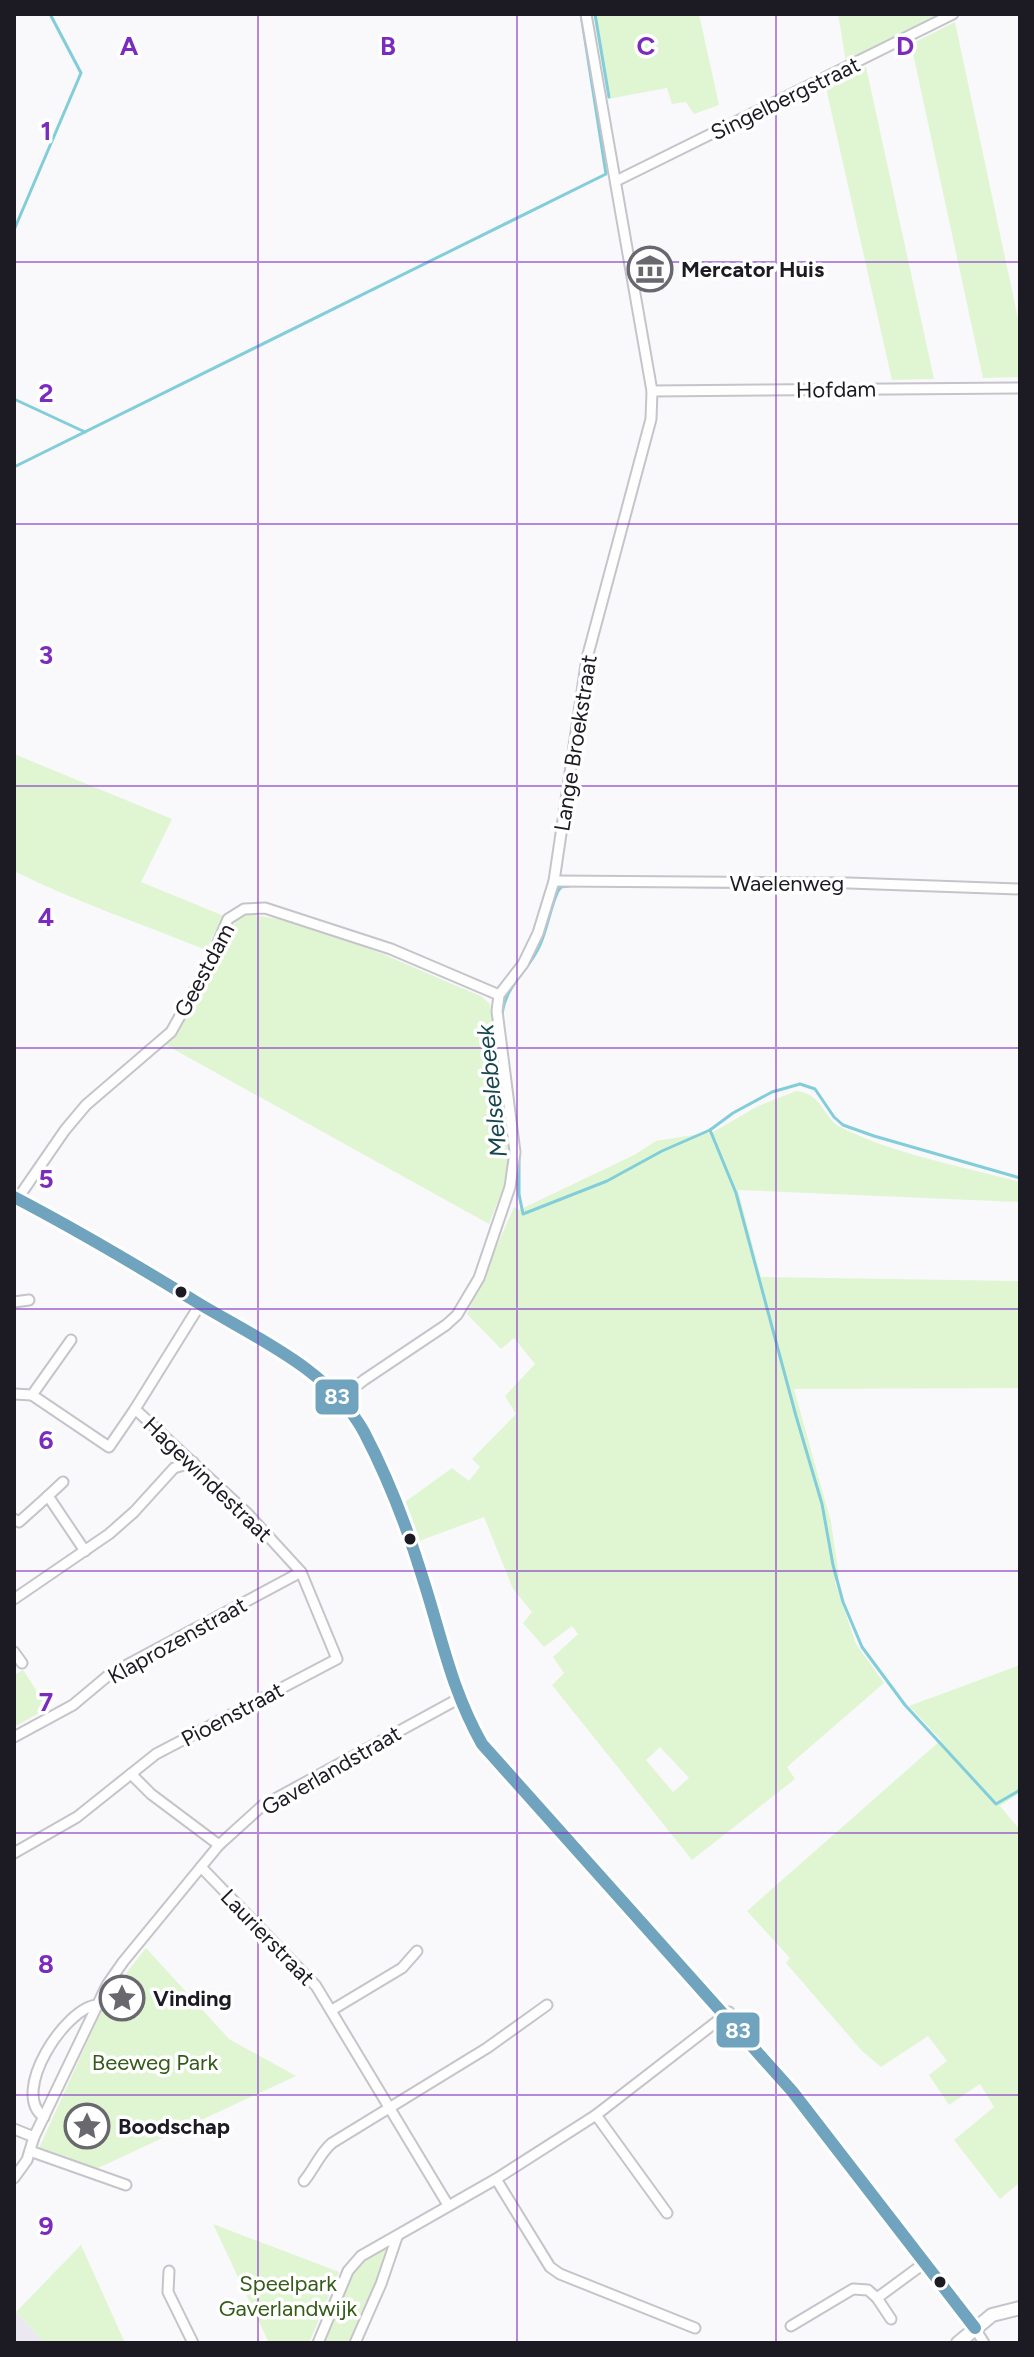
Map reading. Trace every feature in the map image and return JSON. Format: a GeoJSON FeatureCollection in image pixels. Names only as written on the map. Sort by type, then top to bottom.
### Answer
{"type":"FeatureCollection","features":[{"type":"Feature","properties":{"kind":"main road"},"geometry":{"type":"LineString","coordinates":[[958,2343],[992,2315],[1020,2308]]}},
{"type":"Feature","properties":{"kind":"street","name":"Lange Broekstraat"},"geometry":{"type":"LineString","coordinates":[[499,995],[523,964],[554,881],[587,658],[651,419],[652,391],[586,14]]}},
{"type":"Feature","properties":{"kind":"street","name":"Singelbergstraat"},"geometry":{"type":"LineString","coordinates":[[616,181],[953,14]]}},
{"type":"Feature","properties":{"kind":"street","name":"Hofdam"},"geometry":{"type":"LineString","coordinates":[[652,391],[1020,388]]}},
{"type":"Feature","properties":{"kind":"street","name":"Waelenweg"},"geometry":{"type":"LineString","coordinates":[[554,881],[849,883],[1020,889]]}},
{"type":"Feature","properties":{"kind":"street","name":"Geestdam"},"geometry":{"type":"LineString","coordinates":[[16,1200],[86,1105],[171,1032],[208,966],[228,919],[244,909],[265,908],[391,949],[499,995]]}},
{"type":"Feature","properties":{"kind":"street"},"geometry":{"type":"LineString","coordinates":[[340,1399],[446,1325],[457,1315],[479,1278],[510,1187],[515,1152],[497,1011],[499,995]]}},
{"type":"Feature","properties":{"kind":"street"},"geometry":{"type":"LineString","coordinates":[[16,1200],[86,1235],[201,1303],[301,1365],[340,1399],[363,1431],[402,1520],[423,1578],[458,1699],[482,1744],[728,2013],[926,2262],[984,2343]]}},
{"type":"Feature","properties":{"kind":"street"},"geometry":{"type":"LineString","coordinates":[[14,1302],[29,1300]]}},
{"type":"Feature","properties":{"kind":"street","name":"Hagewindestraat"},"geometry":{"type":"LineString","coordinates":[[201,1303],[135,1409],[247,1513],[301,1572],[337,1659]]}},
{"type":"Feature","properties":{"kind":"street"},"geometry":{"type":"LineString","coordinates":[[32,1395],[71,1340]]}},
{"type":"Feature","properties":{"kind":"street"},"geometry":{"type":"LineString","coordinates":[[14,1394],[32,1395],[109,1447],[135,1409]]}},
{"type":"Feature","properties":{"kind":"street"},"geometry":{"type":"LineString","coordinates":[[14,1599],[109,1534],[174,1468],[193,1462]]}},
{"type":"Feature","properties":{"kind":"street"},"geometry":{"type":"LineString","coordinates":[[14,1519],[19,1522],[63,1482]]}},
{"type":"Feature","properties":{"kind":"street"},"geometry":{"type":"LineString","coordinates":[[48,1496],[85,1551]]}},
{"type":"Feature","properties":{"kind":"street","name":"Klaprozenstraat"},"geometry":{"type":"LineString","coordinates":[[14,1737],[73,1705],[110,1674],[301,1572]]}},
{"type":"Feature","properties":{"kind":"street"},"geometry":{"type":"LineString","coordinates":[[14,1652],[22,1663]]}},
{"type":"Feature","properties":{"kind":"street","name":"Pioenstraat"},"geometry":{"type":"LineString","coordinates":[[14,1853],[61,1828],[156,1754],[337,1659]]}},
{"type":"Feature","properties":{"kind":"street","name":"Gaverlandstraat"},"geometry":{"type":"LineString","coordinates":[[14,2178],[30,2151],[97,2005],[123,1962],[219,1845],[262,1806],[458,1699]]}},
{"type":"Feature","properties":{"kind":"street"},"geometry":{"type":"LineString","coordinates":[[131,1774],[151,1794],[219,1845]]}},
{"type":"Feature","properties":{"kind":"street","name":"Laurierstraat"},"geometry":{"type":"LineString","coordinates":[[201,1867],[307,1974],[332,2010],[448,2205]]}},
{"type":"Feature","properties":{"kind":"street"},"geometry":{"type":"LineString","coordinates":[[332,2010],[402,1968],[417,1951]]}},
{"type":"Feature","properties":{"kind":"street","name":"Gaverlandstraat"},"geometry":{"type":"LineString","coordinates":[[44,2117],[36,2110],[33,2093],[39,2064],[73,2020],[87,2007],[97,2005]]}},
{"type":"Feature","properties":{"kind":"street"},"geometry":{"type":"LineString","coordinates":[[304,2181],[316,2168],[325,2149],[487,2048],[547,2005]]}},
{"type":"Feature","properties":{"kind":"street"},"geometry":{"type":"LineString","coordinates":[[318,2343],[348,2271],[361,2256],[496,2179],[596,2115],[728,2013]]}},
{"type":"Feature","properties":{"kind":"street"},"geometry":{"type":"LineString","coordinates":[[596,2115],[667,2213]]}},
{"type":"Feature","properties":{"kind":"street"},"geometry":{"type":"LineString","coordinates":[[14,2129],[34,2137]]}},
{"type":"Feature","properties":{"kind":"street"},"geometry":{"type":"LineString","coordinates":[[30,2151],[126,2185]]}},
{"type":"Feature","properties":{"kind":"street"},"geometry":{"type":"LineString","coordinates":[[496,2179],[550,2267],[560,2274],[695,2328]]}},
{"type":"Feature","properties":{"kind":"street"},"geometry":{"type":"LineString","coordinates":[[355,2343],[381,2284],[397,2237]]}},
{"type":"Feature","properties":{"kind":"street"},"geometry":{"type":"LineString","coordinates":[[877,2298],[926,2262]]}},
{"type":"Feature","properties":{"kind":"street"},"geometry":{"type":"LineString","coordinates":[[169,2271],[168,2292],[193,2343]]}},
{"type":"Feature","properties":{"kind":"street"},"geometry":{"type":"LineString","coordinates":[[791,2326],[853,2289],[868,2290],[891,2319]]}},
{"type":"Feature","properties":{"kind":"shaded area"},"geometry":{"type":"Polygon","coordinates":[[[16,2312],[45,2343],[14,2343],[16,2312]]]}},
{"type":"Feature","properties":{"kind":"green space"},"geometry":{"type":"Polygon","coordinates":[[[593,14],[699,14],[719,105],[694,114],[686,102],[672,104],[667,88],[608,99],[593,14]]]}},
{"type":"Feature","properties":{"kind":"green space"},"geometry":{"type":"Polygon","coordinates":[[[838,14],[941,14],[846,62],[838,14]]]}},
{"type":"Feature","properties":{"kind":"green space"},"geometry":{"type":"Polygon","coordinates":[[[955,22],[1020,328],[1020,377],[983,378],[911,44],[955,22]]]}},
{"type":"Feature","properties":{"kind":"green space"},"geometry":{"type":"Polygon","coordinates":[[[866,67],[934,379],[892,380],[826,88],[866,67]]]}},
{"type":"Feature","properties":{"kind":"green space"},"geometry":{"type":"Polygon","coordinates":[[[14,754],[172,819],[141,882],[224,916],[206,950],[85,903],[14,871],[14,754]]]}},
{"type":"Feature","properties":{"kind":"green space"},"geometry":{"type":"Polygon","coordinates":[[[245,914],[274,918],[335,935],[481,996],[490,1004],[509,1152],[504,1186],[489,1224],[166,1045],[198,1000],[232,925],[245,914]]]}},
{"type":"Feature","properties":{"kind":"green space"},"geometry":{"type":"Polygon","coordinates":[[[796,1091],[805,1093],[818,1101],[835,1124],[863,1137],[907,1153],[1020,1182],[1020,1202],[738,1190],[761,1277],[1020,1281],[1020,1388],[794,1389],[831,1522],[839,1576],[835,1582],[856,1644],[884,1683],[787,1767],[795,1779],[692,1860],[552,1685],[564,1673],[553,1657],[578,1634],[572,1626],[544,1647],[523,1623],[532,1612],[513,1589],[484,1517],[419,1541],[405,1502],[452,1468],[469,1481],[480,1467],[472,1459],[516,1414],[505,1396],[535,1364],[514,1338],[501,1349],[467,1314],[514,1207],[519,1210],[634,1155],[656,1141],[713,1132],[758,1106],[796,1091]],[[660,1747],[646,1760],[673,1792],[689,1778],[660,1747]]]}},
{"type":"Feature","properties":{"kind":"green space"},"geometry":{"type":"Polygon","coordinates":[[[1020,1665],[1020,1793],[1000,1806],[1020,1830],[1020,2182],[1000,2199],[954,2140],[994,2107],[980,2084],[949,2105],[929,2075],[947,2061],[928,2036],[881,2067],[862,2051],[786,1963],[790,1958],[747,1911],[941,1740],[909,1706],[1020,1665]]]}},
{"type":"Feature","properties":{"kind":"green space"},"geometry":{"type":"Polygon","coordinates":[[[23,1670],[48,1708],[14,1727],[14,1675],[23,1670]]]}},
{"type":"Feature","properties":{"kind":"green space","name":"Beeweg Park"},"geometry":{"type":"Polygon","coordinates":[[[146,1948],[229,2039],[296,2076],[96,2169],[39,2148],[108,1996],[146,1948]]]}},
{"type":"Feature","properties":{"kind":"green space","name":"Speelpark Gaverlandwijk"},"geometry":{"type":"Polygon","coordinates":[[[213,2224],[339,2272],[309,2343],[269,2343],[213,2224]]]}},
{"type":"Feature","properties":{"kind":"green space"},"geometry":{"type":"Polygon","coordinates":[[[81,2245],[125,2343],[45,2343],[16,2312],[81,2245]]]}},
{"type":"Feature","properties":{"kind":"green space"},"geometry":{"type":"Polygon","coordinates":[[[387,2245],[388,2255],[351,2343],[322,2343],[353,2268],[387,2245]]]}},
{"type":"Feature","properties":{"kind":"waterway"},"geometry":{"type":"LineString","coordinates":[[14,230],[81,73],[50,14]]}},
{"type":"Feature","properties":{"kind":"waterway"},"geometry":{"type":"LineString","coordinates":[[14,467],[606,174],[581,14]]}},
{"type":"Feature","properties":{"kind":"waterway"},"geometry":{"type":"LineString","coordinates":[[595,14],[609,97]]}},
{"type":"Feature","properties":{"kind":"waterway"},"geometry":{"type":"LineString","coordinates":[[14,399],[85,432]]}},
{"type":"Feature","properties":{"kind":"waterway","name":"Melselebeek"},"geometry":{"type":"LineString","coordinates":[[502,1016],[507,996],[540,945],[558,891],[561,887],[576,885]]}},
{"type":"Feature","properties":{"kind":"waterway","name":"Melselebeek"},"geometry":{"type":"LineString","coordinates":[[640,886],[732,887]]}},
{"type":"Feature","properties":{"kind":"waterway","name":"Melselebeek"},"geometry":{"type":"LineString","coordinates":[[519,1155],[519,1194],[523,1214],[607,1181],[662,1151],[710,1130],[733,1113],[772,1092],[800,1084],[815,1089],[843,1125],[1020,1178]]}},
{"type":"Feature","properties":{"kind":"waterway"},"geometry":{"type":"LineString","coordinates":[[710,1130],[736,1193],[822,1504],[843,1602],[862,1647],[905,1705],[996,1804],[1020,1790]]}},
{"type":"Feature","properties":{"kind":"transit line","name":"83"},"geometry":{"type":"LineString","coordinates":[[14,1197],[107,1248],[290,1357],[312,1373],[349,1410],[364,1432],[397,1504],[455,1683],[482,1744],[792,2091],[975,2328]]}},
{"type":"Feature","properties":{"kind":"place","name":"Mercator Huis"},"geometry":{"type":"Point","coordinates":[650,269]}},
{"type":"Feature","properties":{"kind":"place","name":"Vinding"},"geometry":{"type":"Point","coordinates":[122,1998]}},
{"type":"Feature","properties":{"kind":"place","name":"Boodschap"},"geometry":{"type":"Point","coordinates":[87,2126]}}]}
